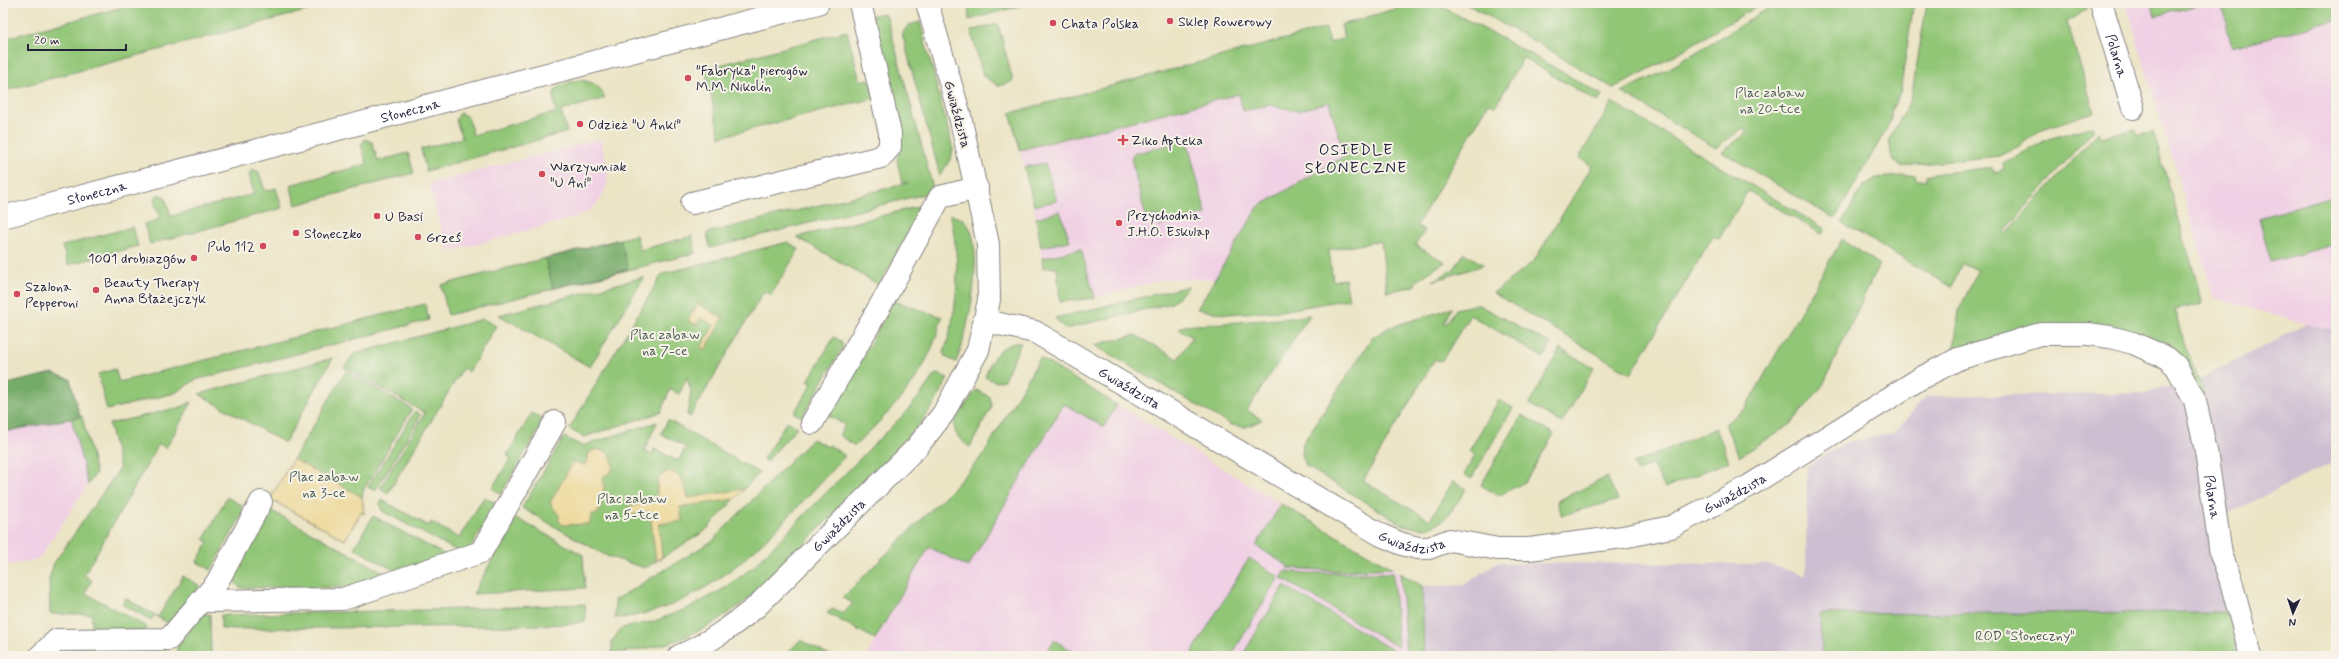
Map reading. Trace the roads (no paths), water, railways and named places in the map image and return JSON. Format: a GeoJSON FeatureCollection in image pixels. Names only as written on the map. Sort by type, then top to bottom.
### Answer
{"type":"FeatureCollection","features":[{"type":"Feature","properties":{"kind":"street","name":"Słoneczna"},"geometry":{"type":"LineString","coordinates":[[3,217],[818,3]]}},
{"type":"Feature","properties":{"kind":"street"},"geometry":{"type":"LineString","coordinates":[[692,202],[881,157],[890,147],[890,133],[860,3]]}},
{"type":"Feature","properties":{"kind":"street","name":"Gwiaździsta"},"geometry":{"type":"LineString","coordinates":[[679,656],[698,648],[728,629],[756,607],[917,447],[944,414],[966,376],[978,350],[986,321],[990,277],[988,244],[977,188],[960,116],[927,3]]}},
{"type":"Feature","properties":{"kind":"street","name":"Polarna"},"geometry":{"type":"LineString","coordinates":[[2101,3],[2133,108]]}},
{"type":"Feature","properties":{"kind":"street"},"geometry":{"type":"LineString","coordinates":[[812,424],[887,294],[940,197],[977,188]]}},
{"type":"Feature","properties":{"kind":"street","name":"Gwiaździsta"},"geometry":{"type":"LineString","coordinates":[[986,321],[1035,332],[1381,535],[1402,544],[1418,548],[1429,548],[1450,540],[1498,549],[1529,549],[1623,537],[1671,527],[1749,486],[1921,378],[1958,359],[2040,334],[2088,334],[2110,336],[2154,351]]}},
{"type":"Feature","properties":{"kind":"street","name":"Polarna"},"geometry":{"type":"LineString","coordinates":[[2154,351],[2176,366],[2195,400],[2206,451],[2221,554],[2230,578],[2251,656]]}},
{"type":"Feature","properties":{"kind":"street"},"geometry":{"type":"LineString","coordinates":[[201,601],[343,599],[481,552],[555,422]]}},
{"type":"Feature","properties":{"kind":"street"},"geometry":{"type":"LineString","coordinates":[[40,656],[57,640],[169,639],[216,584],[261,502]]}},
{"type":"Feature","properties":{"kind":"place","name":"Sklep Rowerowy"},"geometry":{"type":"Point","coordinates":[1170,21]}},
{"type":"Feature","properties":{"kind":"place","name":"Chata Polska"},"geometry":{"type":"Point","coordinates":[1053,23]}},
{"type":"Feature","properties":{"kind":"place","name":"\"Fabryka\" pierogów M.M. Nikolin"},"geometry":{"type":"Point","coordinates":[688,78]}},
{"type":"Feature","properties":{"kind":"place","name":"Odzież \"U Anki\""},"geometry":{"type":"Point","coordinates":[580,124]}},
{"type":"Feature","properties":{"kind":"place","name":"Ziko Apteka"},"geometry":{"type":"Point","coordinates":[1123,140]}},
{"type":"Feature","properties":{"kind":"place","name":"Warzywniak \"U Ani\""},"geometry":{"type":"Point","coordinates":[542,174]}},
{"type":"Feature","properties":{"kind":"place","name":"U Basi"},"geometry":{"type":"Point","coordinates":[377,216]}},
{"type":"Feature","properties":{"kind":"place","name":"Przychodnia J.H.O. Eskulap"},"geometry":{"type":"Point","coordinates":[1119,223]}},
{"type":"Feature","properties":{"kind":"place","name":"Słoneczko"},"geometry":{"type":"Point","coordinates":[296,233]}},
{"type":"Feature","properties":{"kind":"place","name":"Grześ"},"geometry":{"type":"Point","coordinates":[418,237]}},
{"type":"Feature","properties":{"kind":"place","name":"Pub 112"},"geometry":{"type":"Point","coordinates":[263,246]}},
{"type":"Feature","properties":{"kind":"place","name":"1001 drobiazgów"},"geometry":{"type":"Point","coordinates":[194,258]}},
{"type":"Feature","properties":{"kind":"place","name":"Beauty Therapy Anna Błażejczyk"},"geometry":{"type":"Point","coordinates":[96,290]}},
{"type":"Feature","properties":{"kind":"place","name":"Szalona Pepperoni"},"geometry":{"type":"Point","coordinates":[17,294]}},
{"type":"Feature","properties":{"kind":"district","name":"OSIEDLE SŁONECZNE"},"geometry":{"type":"Point","coordinates":[1356,158]}},
{"type":"Feature","properties":{"kind":"park label","name":"Plac zabaw na 20-tce"},"geometry":{"type":"Point","coordinates":[1770,100]}},
{"type":"Feature","properties":{"kind":"park label","name":"Plac zabaw na 7-ce"},"geometry":{"type":"Point","coordinates":[665,342]}},
{"type":"Feature","properties":{"kind":"park label","name":"Plac zabaw na 3-ce"},"geometry":{"type":"Point","coordinates":[324,484]}},
{"type":"Feature","properties":{"kind":"park label","name":"Plac zabaw na 5-tce"},"geometry":{"type":"Point","coordinates":[632,506]}},
{"type":"Feature","properties":{"kind":"park label","name":"ROD \"Słoneczny\""},"geometry":{"type":"Point","coordinates":[2025,635]}}]}
